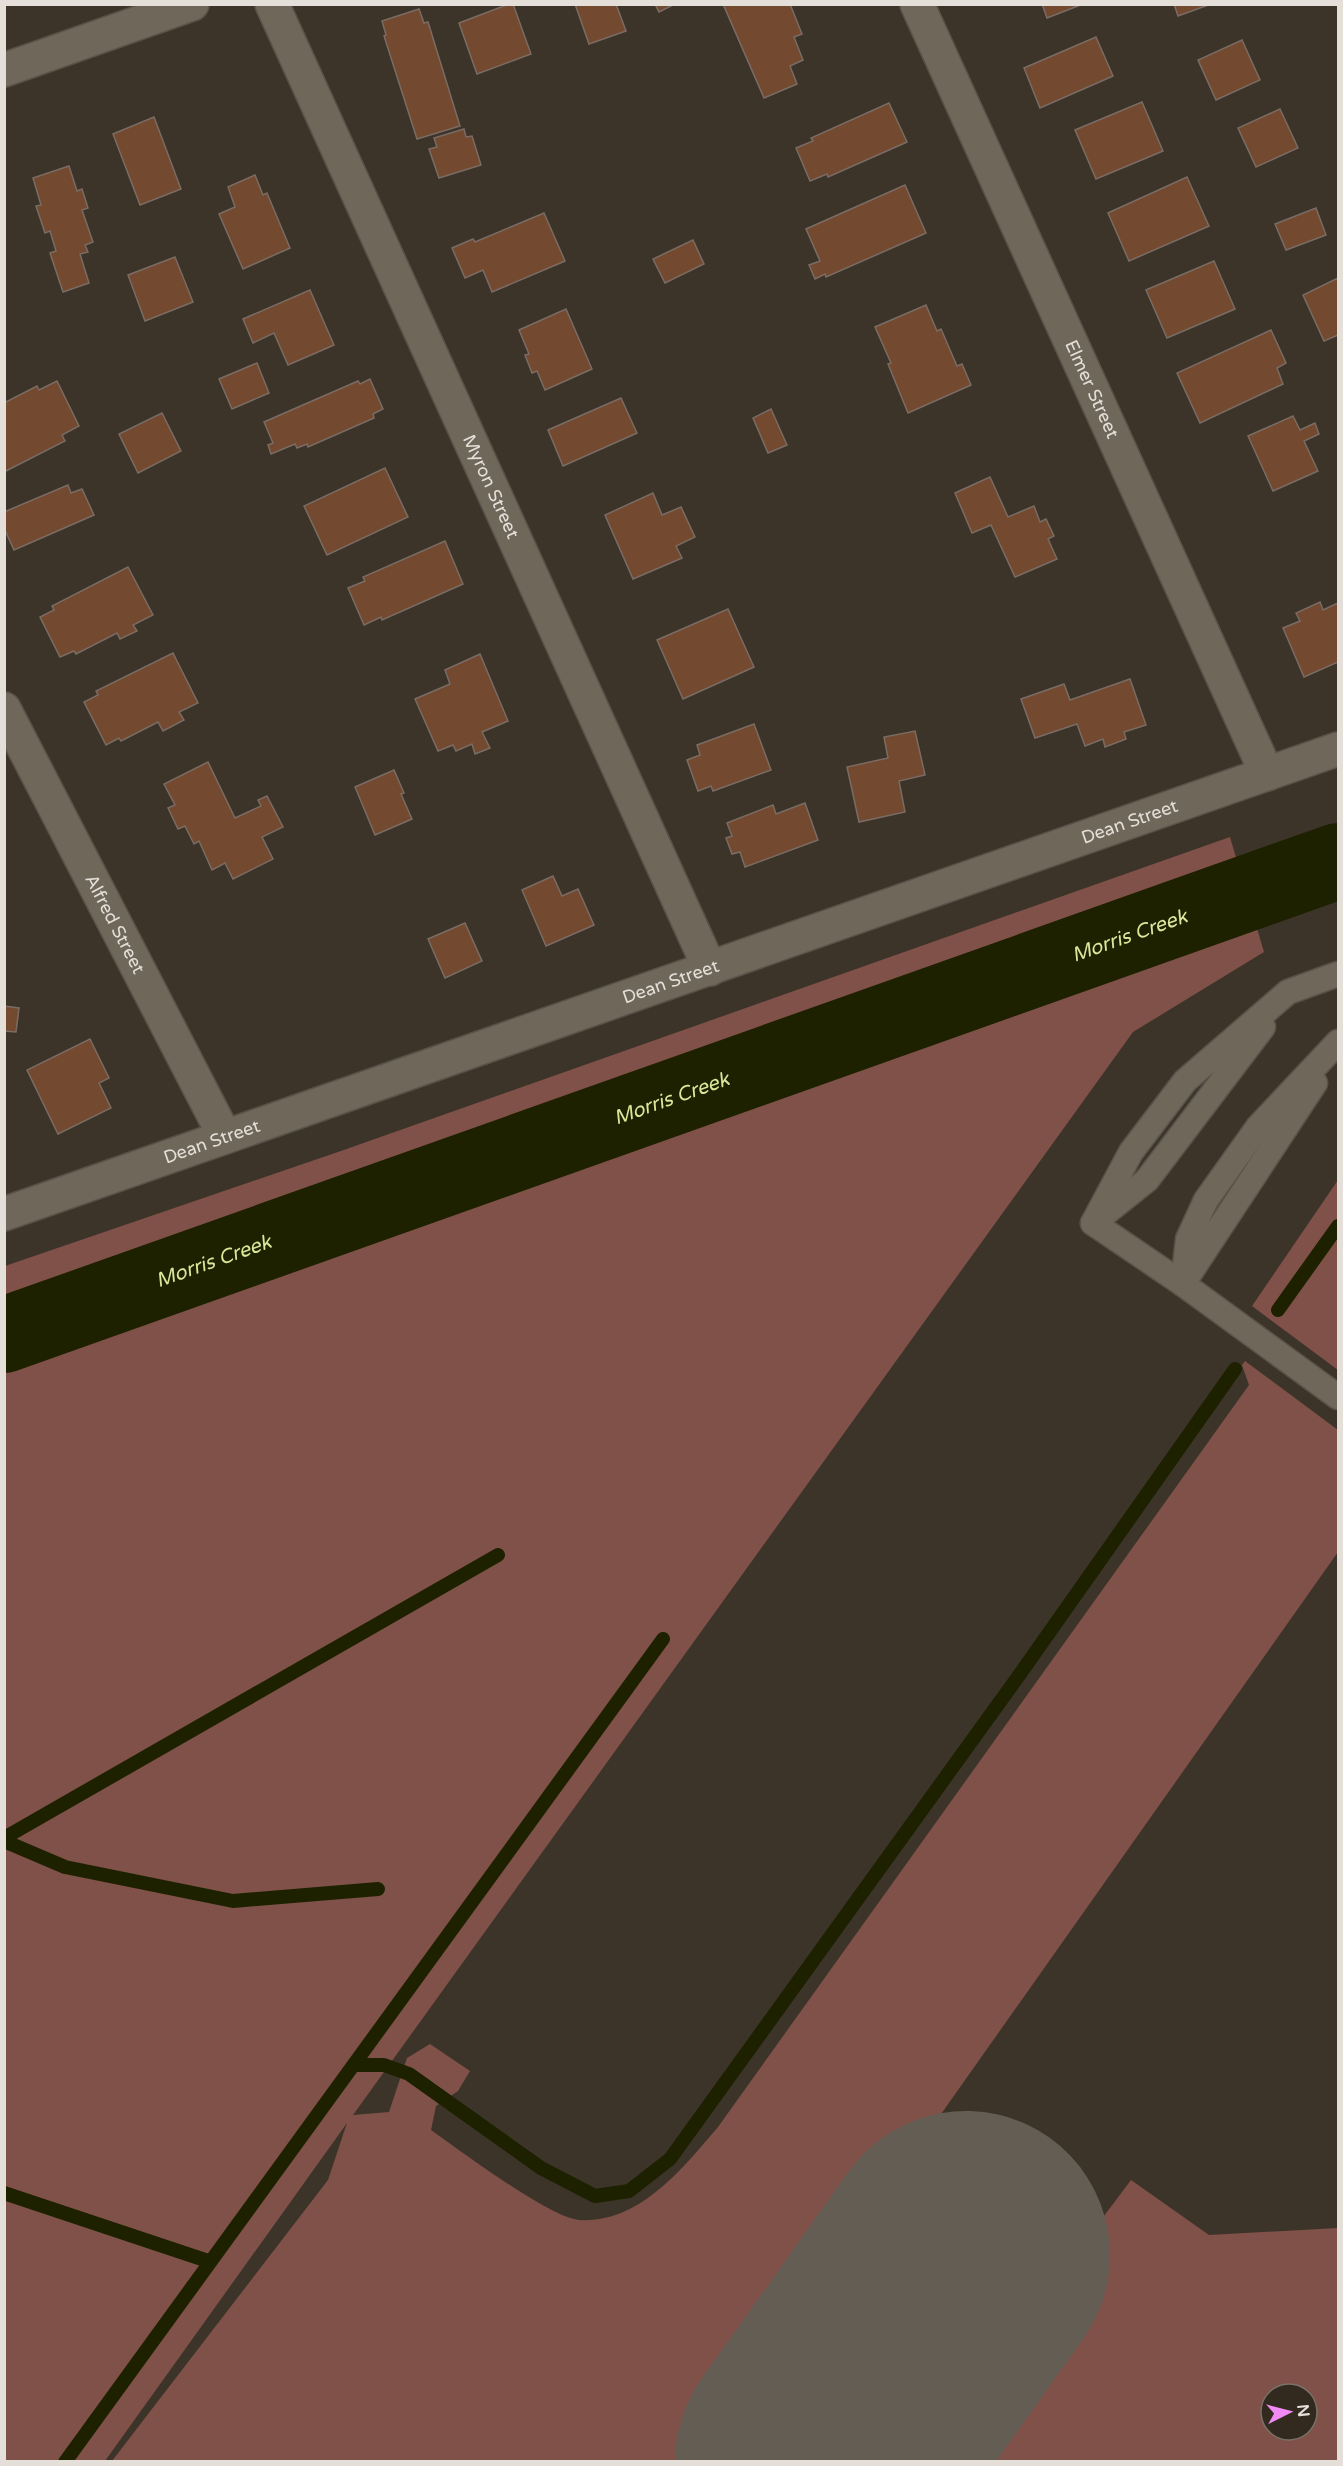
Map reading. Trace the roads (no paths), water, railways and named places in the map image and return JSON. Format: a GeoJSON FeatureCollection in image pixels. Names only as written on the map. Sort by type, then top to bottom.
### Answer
{"type":"FeatureCollection","features":[{"type":"Feature","properties":{"kind":"street"},"geometry":{"type":"LineString","coordinates":[[4,70],[192,4]]}},
{"type":"Feature","properties":{"kind":"street","name":"Myron Street"},"geometry":{"type":"LineString","coordinates":[[272,4],[710,969]]}},
{"type":"Feature","properties":{"kind":"street","name":"Elmer Street"},"geometry":{"type":"LineString","coordinates":[[917,4],[1267,774]]}},
{"type":"Feature","properties":{"kind":"street","name":"Alfred Street"},"geometry":{"type":"LineString","coordinates":[[4,709],[225,1137]]}},
{"type":"Feature","properties":{"kind":"street","name":"Dean Street"},"geometry":{"type":"LineString","coordinates":[[4,1214],[1338,749]]}},
{"type":"Feature","properties":{"kind":"lane"},"geometry":{"type":"LineString","coordinates":[[1338,974],[1288,992],[1147,1180],[1093,1223],[1183,1284],[1338,1397]]}},
{"type":"Feature","properties":{"kind":"lane"},"geometry":{"type":"LineString","coordinates":[[1183,1284],[1188,1239],[1206,1200],[1258,1127],[1338,1042]]}},
{"type":"Feature","properties":{"kind":"lane"},"geometry":{"type":"LineString","coordinates":[[1183,1284],[1338,1047]]}},
{"type":"Feature","properties":{"kind":"waterway","name":"Morris Creek"},"geometry":{"type":"LineString","coordinates":[[4,1335],[1338,861]]}},
{"type":"Feature","properties":{"kind":"waterway"},"geometry":{"type":"LineString","coordinates":[[1278,1310],[1338,1226]]}},
{"type":"Feature","properties":{"kind":"waterway"},"geometry":{"type":"LineString","coordinates":[[354,2065],[384,2065],[409,2074],[541,2168],[595,2196],[629,2191],[670,2159],[1020,1674],[1235,1369]]}},
{"type":"Feature","properties":{"kind":"waterway"},"geometry":{"type":"LineString","coordinates":[[4,1838],[498,1555]]}},
{"type":"Feature","properties":{"kind":"waterway"},"geometry":{"type":"LineString","coordinates":[[65,2462],[663,1639]]}},
{"type":"Feature","properties":{"kind":"waterway"},"geometry":{"type":"LineString","coordinates":[[4,1841],[65,1867],[233,1901],[378,1889]]}},
{"type":"Feature","properties":{"kind":"waterway"},"geometry":{"type":"LineString","coordinates":[[4,2193],[208,2261]]}}]}
